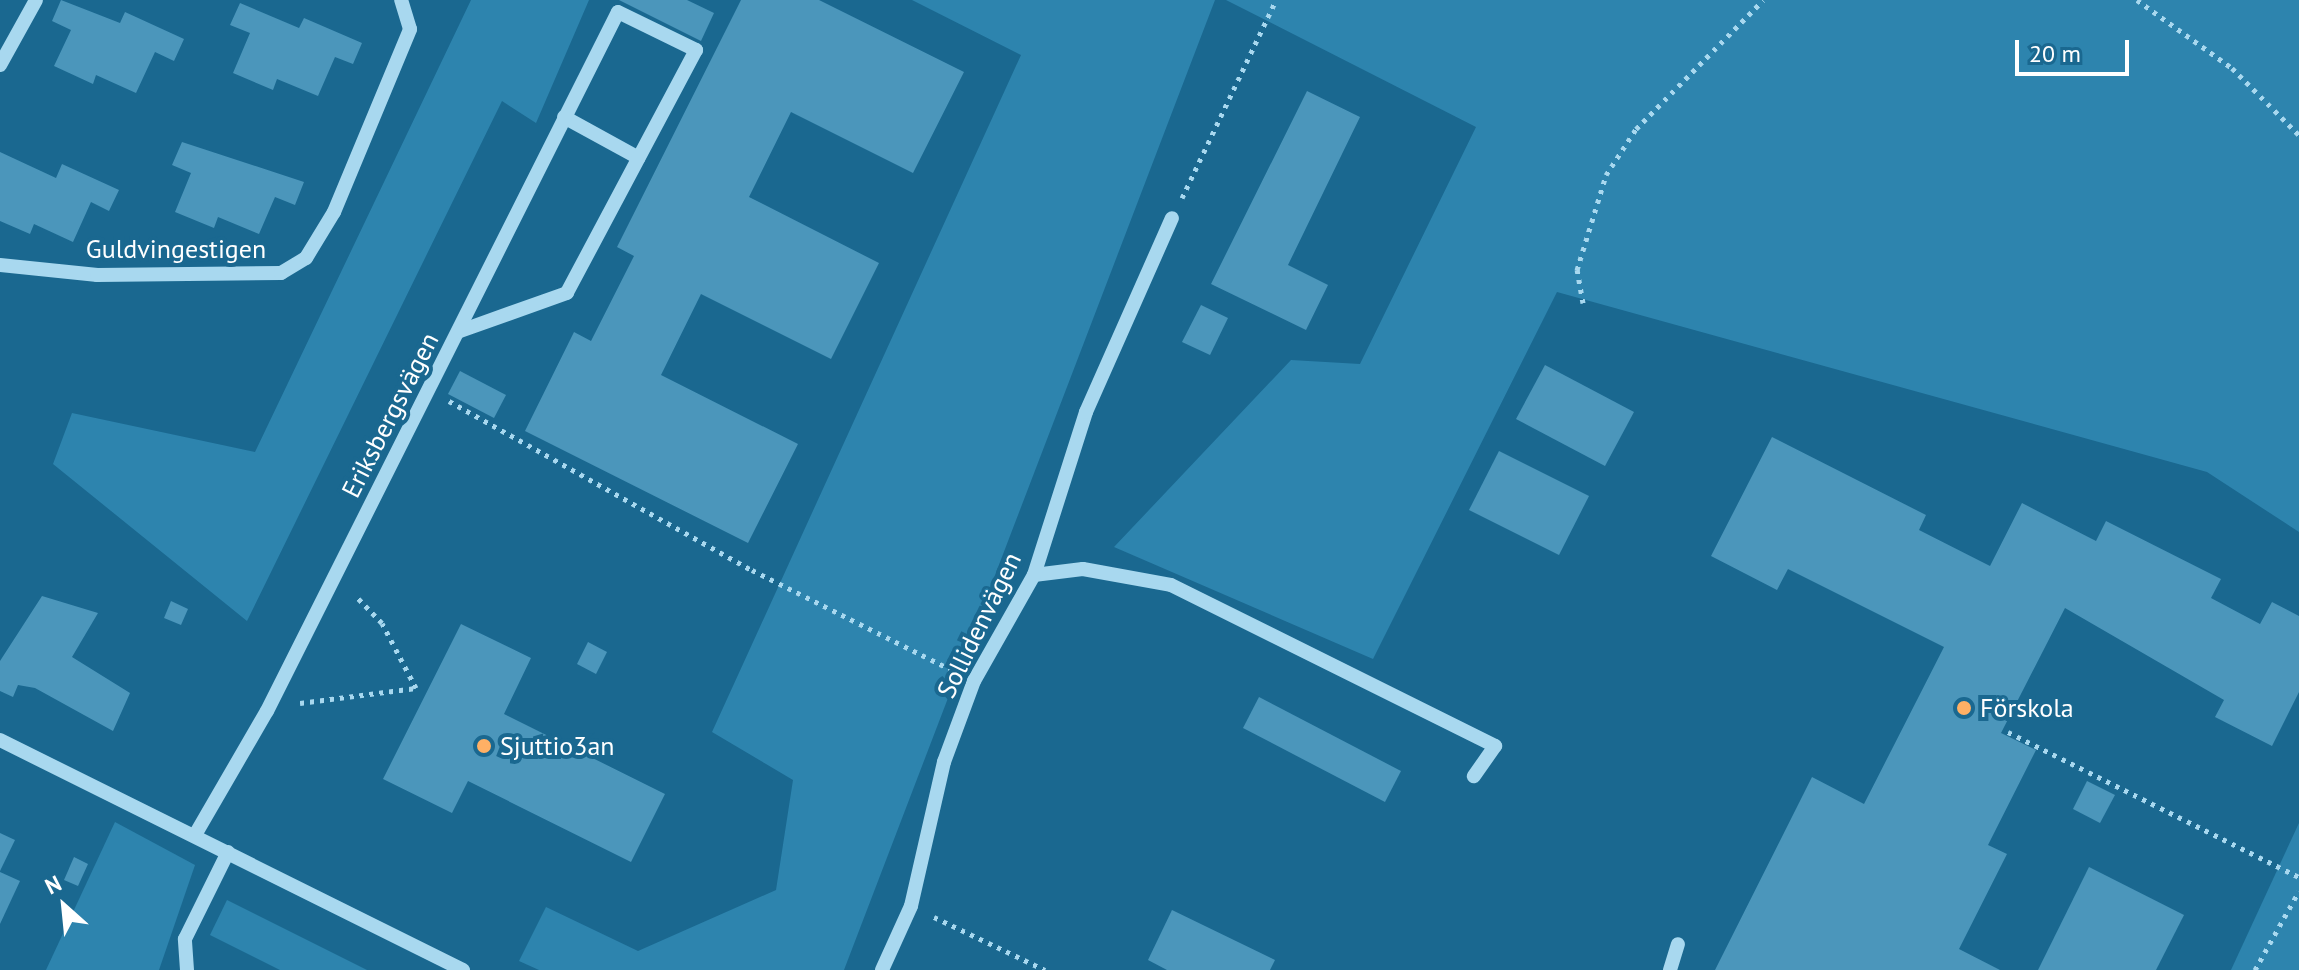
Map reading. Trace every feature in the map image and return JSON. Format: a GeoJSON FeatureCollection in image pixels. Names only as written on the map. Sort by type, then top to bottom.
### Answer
{"type":"FeatureCollection","features":[{"type":"Feature","properties":{"kind":"street"},"geometry":{"type":"LineString","coordinates":[[0,65],[36,0]]}},
{"type":"Feature","properties":{"kind":"street","name":"Guldvingestigen"},"geometry":{"type":"LineString","coordinates":[[0,265],[97,275],[281,273],[306,258],[334,212],[410,29],[401,0]]}},
{"type":"Feature","properties":{"kind":"street","name":"Eriksbergsvägen"},"geometry":{"type":"LineString","coordinates":[[195,835],[267,711],[431,391],[618,12],[696,50],[639,158]]}},
{"type":"Feature","properties":{"kind":"street"},"geometry":{"type":"LineString","coordinates":[[460,331],[567,293],[639,158],[564,117]]}},
{"type":"Feature","properties":{"kind":"street","name":"Sollidenvägen"},"geometry":{"type":"LineString","coordinates":[[882,970],[911,906],[944,762],[974,681],[1034,575],[1086,412],[1172,218]]}},
{"type":"Feature","properties":{"kind":"street"},"geometry":{"type":"LineString","coordinates":[[1034,575],[1083,569],[1171,585],[1495,746],[1474,776]]}},
{"type":"Feature","properties":{"kind":"street"},"geometry":{"type":"LineString","coordinates":[[0,740],[463,970]]}},
{"type":"Feature","properties":{"kind":"street"},"geometry":{"type":"LineString","coordinates":[[187,970],[185,939],[228,852]]}},
{"type":"Feature","properties":{"kind":"street"},"geometry":{"type":"LineString","coordinates":[[1670,970],[1678,944]]}},
{"type":"Feature","properties":{"kind":"path"},"geometry":{"type":"LineString","coordinates":[[1172,218],[1276,0]]}},
{"type":"Feature","properties":{"kind":"path"},"geometry":{"type":"LineString","coordinates":[[1583,303],[1577,270],[1606,175],[1636,129],[1763,0]]}},
{"type":"Feature","properties":{"kind":"path"},"geometry":{"type":"LineString","coordinates":[[2137,0],[2232,68],[2299,135]]}},
{"type":"Feature","properties":{"kind":"path"},"geometry":{"type":"LineString","coordinates":[[431,391],[752,570],[974,681]]}},
{"type":"Feature","properties":{"kind":"path"},"geometry":{"type":"LineString","coordinates":[[267,711],[351,692],[416,688],[382,623],[336,574]]}},
{"type":"Feature","properties":{"kind":"path"},"geometry":{"type":"LineString","coordinates":[[2008,732],[2299,877]]}},
{"type":"Feature","properties":{"kind":"path"},"geometry":{"type":"LineString","coordinates":[[2255,970],[2299,891]]}},
{"type":"Feature","properties":{"kind":"path"},"geometry":{"type":"LineString","coordinates":[[911,906],[1045,970]]}},
{"type":"Feature","properties":{"kind":"shaded area"},"geometry":{"type":"Polygon","coordinates":[[[471,0],[589,0],[536,123],[502,101],[247,621],[53,464],[72,413],[255,452],[471,0]]]}},
{"type":"Feature","properties":{"kind":"shaded area"},"geometry":{"type":"Polygon","coordinates":[[[912,0],[1215,0],[844,970],[539,970],[519,961],[546,907],[638,951],[776,890],[793,780],[712,732],[1021,55],[912,0]]]}},
{"type":"Feature","properties":{"kind":"shaded area"},"geometry":{"type":"Polygon","coordinates":[[[1226,0],[2299,0],[2299,532],[2207,472],[1557,292],[1373,659],[1114,547],[1291,360],[1360,364],[1476,127],[1226,0]]]}},
{"type":"Feature","properties":{"kind":"shaded area"},"geometry":{"type":"Polygon","coordinates":[[[115,822],[195,865],[159,970],[46,970],[115,822]]]}},
{"type":"Feature","properties":{"kind":"shaded area"},"geometry":{"type":"Polygon","coordinates":[[[2299,823],[2299,970],[2231,970],[2299,823]]]}},
{"type":"Feature","properties":{"kind":"shaded area"},"geometry":{"type":"Polygon","coordinates":[[[227,900],[367,970],[280,970],[210,935],[227,900]]]}},
{"type":"Feature","properties":{"kind":"building"},"geometry":{"type":"Polygon","coordinates":[[[61,0],[120,23],[125,12],[184,39],[174,61],[155,52],[136,93],[96,75],[93,84],[54,66],[71,30],[52,21],[61,0]]]}},
{"type":"Feature","properties":{"kind":"building"},"geometry":{"type":"Polygon","coordinates":[[[619,0],[687,0],[714,13],[701,41],[619,0]]]}},
{"type":"Feature","properties":{"kind":"building"},"geometry":{"type":"Polygon","coordinates":[[[741,0],[819,0],[964,72],[913,173],[791,112],[749,197],[879,263],[831,359],[701,294],[661,375],[798,444],[748,543],[525,431],[574,332],[591,341],[634,256],[617,247],[741,0]]]}},
{"type":"Feature","properties":{"kind":"building"},"geometry":{"type":"Polygon","coordinates":[[[240,3],[299,28],[304,18],[362,43],[353,64],[335,57],[318,96],[277,79],[273,90],[233,73],[250,33],[230,25],[240,3]]]}},
{"type":"Feature","properties":{"kind":"building"},"geometry":{"type":"Polygon","coordinates":[[[1307,91],[1360,117],[1288,265],[1328,285],[1306,330],[1211,284],[1307,91]]]}},
{"type":"Feature","properties":{"kind":"building"},"geometry":{"type":"Polygon","coordinates":[[[182,142],[304,182],[295,205],[275,197],[259,234],[218,217],[214,228],[175,212],[191,173],[172,165],[182,142]]]}},
{"type":"Feature","properties":{"kind":"building"},"geometry":{"type":"Polygon","coordinates":[[[0,152],[56,178],[62,164],[119,190],[109,211],[91,202],[73,242],[34,224],[30,234],[0,221],[0,152]]]}},
{"type":"Feature","properties":{"kind":"building"},"geometry":{"type":"Polygon","coordinates":[[[1201,305],[1228,318],[1210,355],[1182,342],[1201,305]]]}},
{"type":"Feature","properties":{"kind":"building"},"geometry":{"type":"Polygon","coordinates":[[[1545,365],[1634,412],[1605,466],[1516,419],[1545,365]]]}},
{"type":"Feature","properties":{"kind":"building"},"geometry":{"type":"Polygon","coordinates":[[[460,371],[506,395],[494,418],[448,394],[460,371]]]}},
{"type":"Feature","properties":{"kind":"building","name":"Förskola"},"geometry":{"type":"Polygon","coordinates":[[[1772,437],[1926,515],[1919,530],[1990,566],[2022,503],[2096,541],[2106,521],[2221,579],[2211,598],[2260,624],[2272,602],[2299,616],[2299,692],[2272,746],[2215,717],[2224,700],[2065,608],[2001,733],[2036,750],[1988,845],[2007,854],[1959,949],[2000,970],[1715,970],[1812,777],[1864,804],[1944,647],[1788,569],[1777,590],[1711,556],[1772,437]]]}},
{"type":"Feature","properties":{"kind":"building"},"geometry":{"type":"Polygon","coordinates":[[[1499,451],[1589,496],[1559,555],[1469,510],[1499,451]]]}},
{"type":"Feature","properties":{"kind":"building"},"geometry":{"type":"Polygon","coordinates":[[[42,596],[98,613],[72,657],[130,693],[113,731],[35,688],[18,685],[13,697],[0,691],[0,661],[42,596]]]}},
{"type":"Feature","properties":{"kind":"building"},"geometry":{"type":"Polygon","coordinates":[[[171,601],[188,609],[181,625],[164,618],[171,601]]]}},
{"type":"Feature","properties":{"kind":"building","name":"Sjuttio3an"},"geometry":{"type":"Polygon","coordinates":[[[461,624],[531,658],[504,714],[665,794],[631,862],[468,781],[452,813],[383,779],[461,624]]]}},
{"type":"Feature","properties":{"kind":"building"},"geometry":{"type":"Polygon","coordinates":[[[588,642],[607,652],[596,674],[577,664],[588,642]]]}},
{"type":"Feature","properties":{"kind":"building"},"geometry":{"type":"Polygon","coordinates":[[[1259,697],[1401,771],[1385,802],[1243,728],[1259,697]]]}},
{"type":"Feature","properties":{"kind":"building"},"geometry":{"type":"Polygon","coordinates":[[[2087,781],[2115,795],[2100,823],[2073,809],[2087,781]]]}},
{"type":"Feature","properties":{"kind":"building"},"geometry":{"type":"Polygon","coordinates":[[[0,833],[15,840],[0,871],[0,833]]]}},
{"type":"Feature","properties":{"kind":"building"},"geometry":{"type":"Polygon","coordinates":[[[74,857],[88,864],[78,886],[64,880],[74,857]]]}},
{"type":"Feature","properties":{"kind":"building"},"geometry":{"type":"Polygon","coordinates":[[[2089,867],[2184,915],[2156,970],[2038,970],[2089,867]]]}},
{"type":"Feature","properties":{"kind":"building"},"geometry":{"type":"Polygon","coordinates":[[[0,872],[20,881],[0,924],[0,872]]]}},
{"type":"Feature","properties":{"kind":"building"},"geometry":{"type":"Polygon","coordinates":[[[1172,910],[1275,960],[1270,970],[1167,970],[1148,960],[1172,910]]]}},
{"type":"Feature","properties":{"kind":"place","name":"Förskola"},"geometry":{"type":"Point","coordinates":[1964,708]}},
{"type":"Feature","properties":{"kind":"place","name":"Sjuttio3an"},"geometry":{"type":"Point","coordinates":[484,746]}}]}
